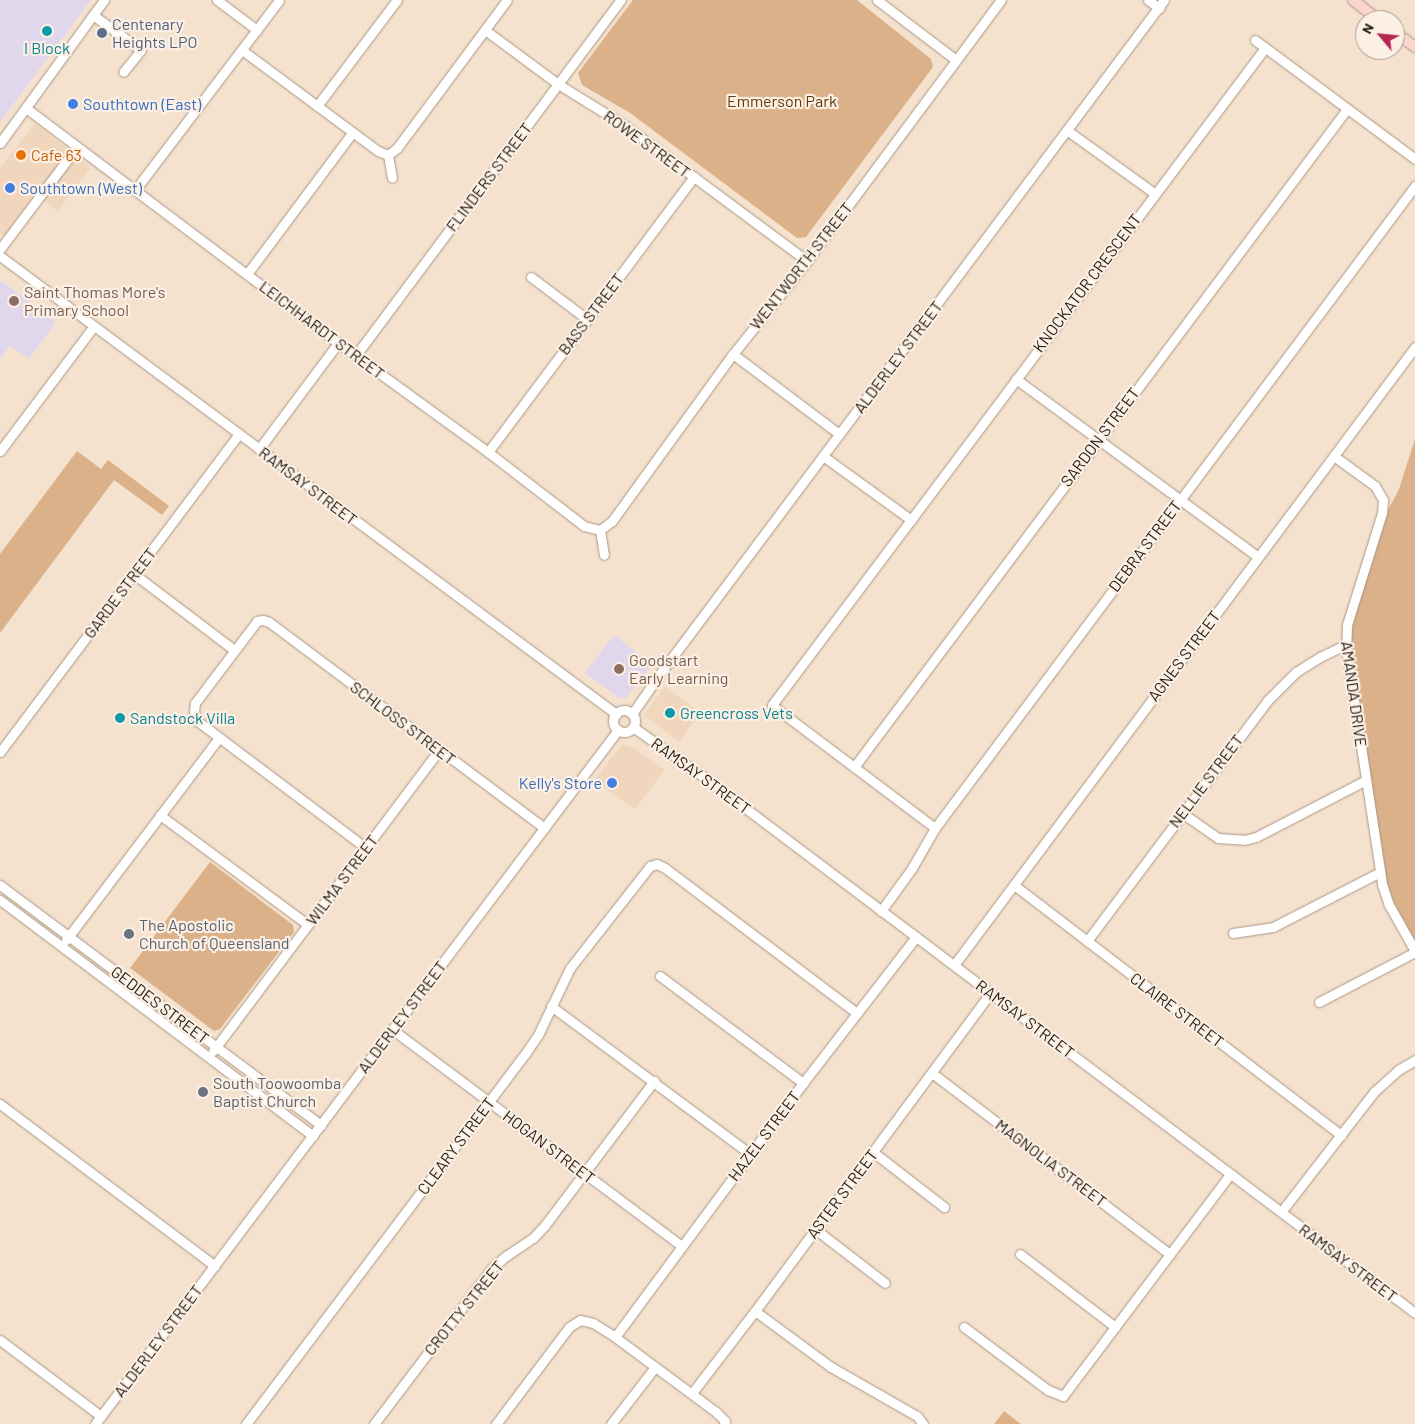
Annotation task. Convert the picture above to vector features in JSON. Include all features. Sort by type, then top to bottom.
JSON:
[{"type":"main road","points":[[1352,0],[1366,10]]},
{"type":"street","points":[[0,143],[104,0]]},
{"type":"street","points":[[217,0],[257,30]]},
{"type":"street","points":[[135,190],[279,0]]},
{"type":"street","points":[[317,106],[397,0]]},
{"type":"street","points":[[388,155],[397,148],[508,0]]},
{"type":"street","name":"FLINDERS STREET","points":[[356,355],[621,0]]},
{"type":"street","points":[[877,0],[956,60]]},
{"type":"street","name":"WENTWORTH STREET","points":[[600,530],[612,521],[733,354],[807,261],[1001,0]]},
{"type":"street","points":[[1148,0],[1161,4]]},
{"type":"street","name":"ALDERLEY STREET","points":[[632,714],[1161,4]]},
{"type":"street","points":[[93,15],[141,50],[122,72]]},
{"type":"street","name":"ROWE STREET","points":[[485,30],[558,84],[624,125],[807,261]]},
{"type":"street","points":[[1255,40],[1415,159]]},
{"type":"street","name":"KNOCKATOR CRESCENT","points":[[772,705],[1265,48]]},
{"type":"street","points":[[242,50],[378,152],[388,155]]},
{"type":"street","name":"LEICHHARDT STREET","points":[[26,108],[488,452],[584,526],[600,530]]},
{"type":"street","name":"SARDON STREET","points":[[854,768],[1098,439],[1347,109]]},
{"type":"street","points":[[1068,131],[1154,194]]},
{"type":"street","points":[[247,274],[352,133]]},
{"type":"street","points":[[0,249],[77,147]]},
{"type":"street","points":[[388,155],[392,178]]},
{"type":"street","name":"BASS STREET","points":[[488,452],[694,177]]},
{"type":"street","name":"DEBRA STREET","points":[[881,910],[912,868],[934,828],[1415,186]]},
{"type":"street","name":"RAMSAY STREET","points":[[0,256],[616,714]]},
{"type":"street","points":[[530,277],[587,319]]},
{"type":"street","points":[[0,451],[94,326]]},
{"type":"street","points":[[259,449],[338,342]]},
{"type":"street","name":"AGNES STREET","points":[[954,965],[1415,347]]},
{"type":"street","points":[[733,354],[839,434]]},
{"type":"street","points":[[1016,379],[1258,557]]},
{"type":"street","name":"GARDE STREET","points":[[0,752],[239,434]]},
{"type":"street","points":[[823,456],[911,520]]},
{"type":"street","name":"AMANDA DRIVE","points":[[1334,456],[1375,486],[1382,496],[1383,504],[1347,625],[1345,645],[1380,872],[1386,898],[1415,951]]},
{"type":"street","points":[[600,530],[604,555]]},
{"type":"street","points":[[134,574],[234,650],[195,703],[194,712],[199,722],[366,848]]},
{"type":"street","name":"SCHLOSS STREET","points":[[234,650],[257,621],[270,622],[544,828]]},
{"type":"street","name":"NELLIE STREET","points":[[1087,941],[1276,690],[1308,664],[1345,645]]},
{"type":"street","points":[[762,708],[772,705],[934,828]]},
{"type":"street","points":[[625,710],[632,714],[635,720],[633,727],[626,732],[618,730],[613,723],[616,714],[625,710]]},
{"type":"street","name":"RAMSAY STREET","points":[[633,727],[708,780],[1415,1313]]},
{"type":"street","name":"ALDERLEY STREET","points":[[95,1424],[618,730]]},
{"type":"street","points":[[62,946],[218,738]]},
{"type":"street","name":"WILMA STREET","points":[[209,1057],[439,750]]},
{"type":"street","points":[[1182,813],[1218,838],[1244,840],[1256,836],[1366,780]]},
{"type":"street","points":[[160,816],[308,925]]},
{"type":"street","name":"CLEARY STREET","points":[[246,1424],[530,1048],[570,968],[643,872],[650,866],[657,864],[856,1013]]},
{"type":"street","points":[[1233,933],[1273,927],[1380,872]]},
{"type":"street","name":"GEDDES STREET","points":[[0,885],[321,1125]]},
{"type":"street","name":"CLAIRE STREET","points":[[1014,885],[1341,1135]]},
{"type":"street","name":"GEDDES STREET","points":[[0,900],[313,1136]]},
{"type":"street","name":"HAZEL STREET","points":[[615,1337],[856,1013],[916,937]]},
{"type":"street","points":[[1320,1002],[1415,951]]},
{"type":"street","points":[[660,976],[804,1083]]},
{"type":"street","name":"ASTER STREET","points":[[692,1393],[756,1311],[990,992]]},
{"type":"street","points":[[552,1006],[750,1154]]},
{"type":"street","name":"HOGAN STREET","points":[[393,1030],[682,1246]]},
{"type":"street","points":[[1281,1212],[1382,1083],[1415,1060]]},
{"type":"street","name":"MAGNOLIA STREET","points":[[932,1073],[1170,1254]]},
{"type":"street","name":"CROTTY STREET","points":[[374,1424],[492,1268],[546,1225],[654,1081]]},
{"type":"street","points":[[0,1104],[215,1266]]},
{"type":"street","points":[[873,1152],[944,1207]]},
{"type":"street","points":[[964,1327],[1048,1390],[1063,1396],[1230,1174]]},
{"type":"street","points":[[815,1229],[885,1283]]},
{"type":"street","points":[[1020,1254],[1115,1327]]},
{"type":"street","points":[[756,1311],[831,1367],[917,1416],[922,1424]]},
{"type":"street","points":[[496,1424],[569,1327],[580,1320],[593,1323],[615,1337],[692,1393],[725,1422]]},
{"type":"street","points":[[0,1340],[101,1416]]},
{"type":"street","points":[[611,1424],[655,1367]]},
{"type":"shaded area","points":[[0,0],[91,0],[0,122]]},
{"type":"shaded area","points":[[35,123],[91,168],[57,211],[42,199],[9,240],[0,233],[0,168]]},
{"type":"shaded area","name":"Saint Thomas More's Primary School","points":[[0,280],[56,322],[29,359],[10,346],[0,359]]},
{"type":"shaded area","name":"Goodstart Early Learning","points":[[614,635],[652,664],[626,698],[619,698],[585,673]]},
{"type":"shaded area","points":[[665,686],[700,713],[679,742],[644,715]]},
{"type":"shaded area","points":[[622,744],[634,748],[665,770],[635,809],[594,780]]},
{"type":"green space","name":"Emmerson Park","points":[[633,0],[857,0],[931,59],[933,67],[806,237],[797,238],[630,113],[582,85],[578,73]]},
{"type":"green space","points":[[1415,439],[1415,941],[1394,903],[1387,883],[1350,648],[1354,617],[1386,514],[1399,489]]},
{"type":"green space","points":[[77,451],[101,469],[108,460],[169,506],[162,515],[114,480],[0,633],[0,554]]},
{"type":"green space","points":[[210,862],[293,925],[294,932],[220,1029],[214,1031],[130,968]]},
{"type":"green space","points":[[1004,1411],[1021,1424],[994,1424]]},
{"type":"place","name":"I Block","points":[[47,31]]},
{"type":"place","name":"Centenary Heights LPO","points":[[102,33]]},
{"type":"place","name":"Southtown (East)","points":[[73,104]]},
{"type":"place","name":"Cafe 63","points":[[21,155]]},
{"type":"place","name":"Southtown (West)","points":[[10,188]]},
{"type":"place","name":"Saint Thomas More's Primary School","points":[[14,301]]},
{"type":"place","name":"Goodstart Early Learning","points":[[619,669]]},
{"type":"place","name":"Greencross Vets","points":[[670,713]]},
{"type":"place","name":"Sandstock Villa","points":[[120,718]]},
{"type":"place","name":"Kelly's Store","points":[[612,783]]},
{"type":"place","name":"The Apostolic Church of Queensland","points":[[129,934]]},
{"type":"place","name":"South Toowoomba Baptist Church","points":[[203,1092]]}]
